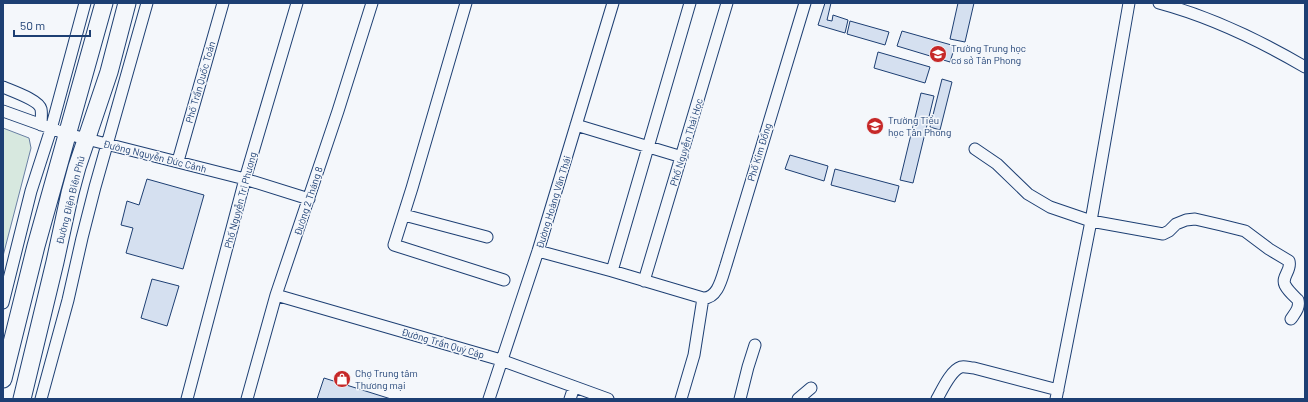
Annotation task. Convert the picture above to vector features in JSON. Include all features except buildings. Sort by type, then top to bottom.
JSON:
[{"type":"highway","name":"Đường Điện Biên Phủ","points":[[3,379],[36,246],[104,3]]},
{"type":"highway","name":"Đường Điện Biên Phủ","points":[[22,399],[70,193],[77,167],[109,72],[127,3]]},
{"type":"street","points":[[3,303],[46,127],[85,3]]},
{"type":"street","name":"Đường Điện Biên Phủ","points":[[41,399],[68,300],[82,238],[107,144],[147,3]]},
{"type":"street","name":"Phố Trần Quốc Toản","points":[[178,161],[222,3]]},
{"type":"street","name":"Phố Nguyễn Tri Phương","points":[[187,399],[245,179],[297,3]]},
{"type":"street","name":"Đường 2 Tháng 8","points":[[247,399],[276,295],[338,111],[372,3]]},
{"type":"street","points":[[466,3],[394,245],[504,280]]},
{"type":"street","name":"Đường Hoàng Văn Thái","points":[[489,399],[538,251],[613,3]]},
{"type":"street","points":[[612,271],[690,3]]},
{"type":"street","name":"Phố Nguyễn Thái Học","points":[[644,281],[727,3]]},
{"type":"street","name":"Phố Kim Đồng","points":[[706,298],[712,296],[719,286],[805,3]]},
{"type":"street","points":[[937,399],[956,370],[963,367],[974,368],[1057,394],[1091,221],[1128,3]]},
{"type":"street","points":[[1159,3],[1182,9],[1230,28],[1267,45],[1305,67]]},
{"type":"street","points":[[3,87],[35,102],[40,106],[46,127]]},
{"type":"street","name":"Đường Nguyễn Đức Cảnh","points":[[3,111],[67,134],[178,161],[245,179],[309,199]]},
{"type":"street","points":[[576,125],[682,157]]},
{"type":"street","points":[[975,149],[997,164],[1028,194],[1039,202],[1091,221],[1163,234],[1181,221],[1195,219],[1245,231],[1269,249],[1289,261],[1290,266],[1284,278],[1285,284],[1299,303],[1298,309],[1291,319]]},
{"type":"street","points":[[404,215],[487,237]]},
{"type":"street","points":[[538,251],[706,298],[694,355],[681,399]]},
{"type":"street","name":"Đường Trần Quý Cáp","points":[[276,295],[501,360],[608,399]]},
{"type":"street","points":[[740,399],[755,345]]},
{"type":"street","points":[[570,399],[574,387]]},
{"type":"street","points":[[798,399],[811,388]]},
{"type":"shaded area","points":[[3,128],[29,138],[31,148],[3,256]]},
{"type":"place","name":"Trường Trung học cơ sở Tân Phong","points":[[938,54]]},
{"type":"place","name":"Trường Tiểu học Tân Phong","points":[[875,126]]},
{"type":"place","name":"Chợ Trung tâm Thương mại","points":[[342,379]]}]
